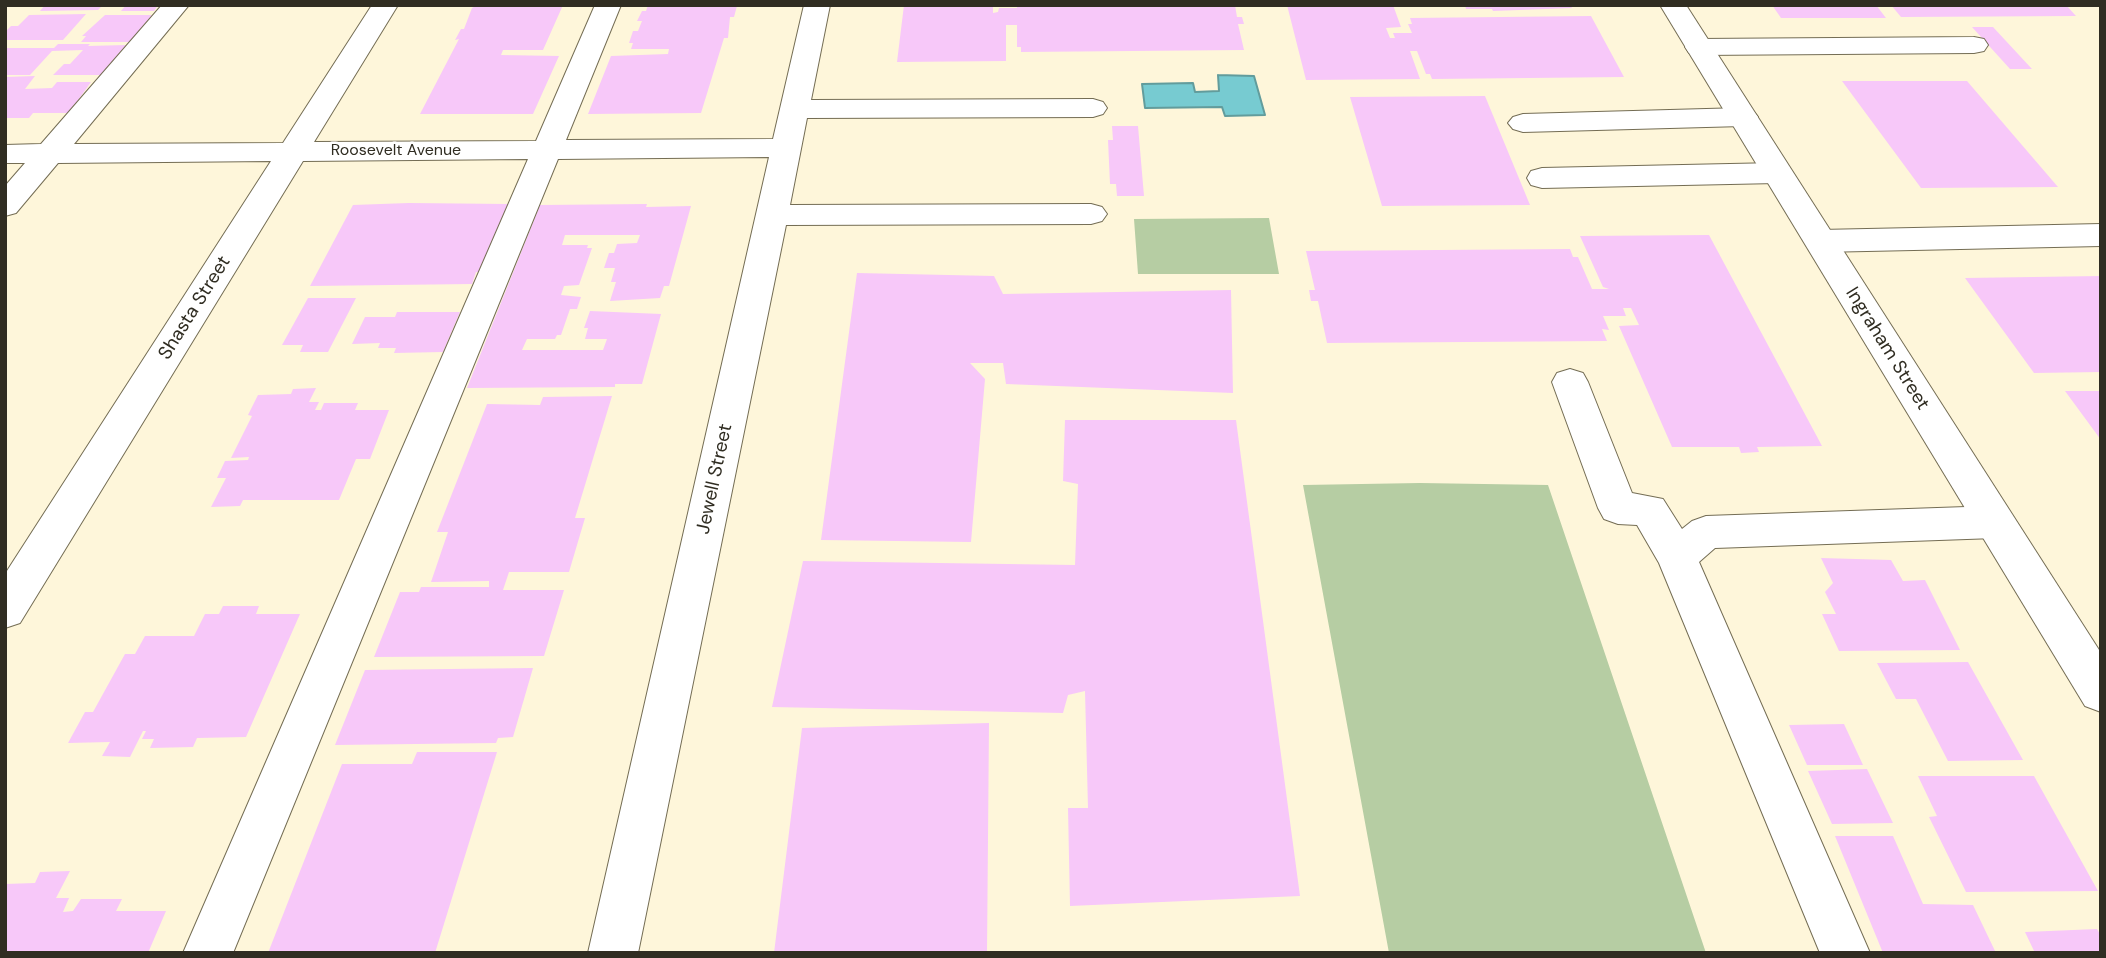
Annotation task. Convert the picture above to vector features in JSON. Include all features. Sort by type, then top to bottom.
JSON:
[{"type":"street","points":[[5,206],[176,5]]},
{"type":"street","name":"Shasta Street","points":[[5,610],[384,5]]},
{"type":"street","points":[[208,953],[608,5]]},
{"type":"street","name":"Jewell Street","points":[[613,953],[817,5]]},
{"type":"street","name":"Ingraham Street","points":[[1673,5],[2101,692]]},
{"type":"street","points":[[1699,47],[1974,45]]},
{"type":"street","points":[[795,109],[1093,108]]},
{"type":"street","points":[[1523,122],[1743,117]]},
{"type":"street","name":"Roosevelt Avenue","points":[[5,154],[786,148]]},
{"type":"street","points":[[1542,178],[1777,173]]},
{"type":"street","points":[[772,215],[1091,214]]},
{"type":"street","points":[[1820,241],[2101,235]]},
{"type":"street","points":[[1570,382],[1618,508],[1649,510],[1677,557],[1845,953]]},
{"type":"street","points":[[1677,557],[1706,532],[1994,522]]},
{"type":"green space","points":[[1269,218],[1279,274],[1138,274],[1134,219]]},
{"type":"green space","points":[[1303,485],[1548,485],[1706,953],[1389,953]]},
{"type":"water","points":[[1218,75],[1254,76],[1265,115],[1225,116],[1222,107],[1145,108],[1142,84],[1193,83],[1195,92],[1219,91]]},
{"type":"building","points":[[45,5],[103,5],[98,10],[40,11]]},
{"type":"building","points":[[126,5],[158,5],[154,11],[121,11]]},
{"type":"building","points":[[477,5],[563,5],[543,50],[503,50],[501,55],[559,56],[533,114],[420,114],[459,39],[455,40],[461,29],[464,29],[472,8]]},
{"type":"building","points":[[648,5],[737,6],[734,17],[730,17],[728,38],[724,38],[701,113],[588,114],[611,56],[668,54],[669,49],[631,49],[633,43],[629,43],[633,31],[638,31],[642,21],[637,21]]},
{"type":"building","points":[[904,5],[993,5],[993,13],[998,12],[999,8],[1017,8],[1017,5],[1235,5],[1237,17],[1242,17],[1244,24],[1238,24],[1244,50],[1021,52],[1021,47],[1017,47],[1017,25],[1006,25],[1006,61],[897,62]]},
{"type":"building","points":[[1287,5],[1393,5],[1401,27],[1386,28],[1390,38],[1395,38],[1393,33],[1412,33],[1408,24],[1412,24],[1410,18],[1591,16],[1624,77],[1432,79],[1430,74],[1426,74],[1417,51],[1410,51],[1420,79],[1306,80]]},
{"type":"building","points":[[1465,5],[1570,5],[1572,8],[1493,11],[1466,9]]},
{"type":"building","points":[[1772,5],[1876,5],[1886,18],[1781,18]]},
{"type":"building","points":[[1891,5],[2066,5],[2076,16],[1901,17]]},
{"type":"building","points":[[86,14],[63,40],[5,40],[5,32],[11,26],[18,26],[29,15]]},
{"type":"building","points":[[105,15],[152,15],[130,42],[81,42],[86,36],[82,36]]},
{"type":"building","points":[[1972,27],[1993,27],[2032,69],[2010,69]]},
{"type":"building","points":[[58,44],[126,45],[101,75],[53,75],[64,64],[70,64],[83,50],[52,51],[30,75],[5,75],[5,48],[54,48]]},
{"type":"building","points":[[35,76],[25,89],[52,88],[57,82],[91,82],[69,113],[33,113],[29,118],[5,118],[5,77]]},
{"type":"building","points":[[1842,81],[1967,81],[2058,187],[1921,188]]},
{"type":"building","points":[[1485,96],[1530,205],[1382,206],[1350,97]]},
{"type":"building","points":[[1112,126],[1138,126],[1144,196],[1117,196],[1116,184],[1110,184],[1108,140],[1113,140]]},
{"type":"building","points":[[508,204],[480,272],[476,272],[472,284],[310,286],[353,205]]},
{"type":"building","points":[[647,204],[646,207],[691,206],[669,286],[664,286],[660,298],[610,301],[616,282],[611,282],[615,268],[604,268],[609,253],[614,253],[617,244],[637,243],[640,235],[565,235],[562,245],[588,245],[587,248],[592,248],[579,285],[564,286],[561,295],[581,297],[577,309],[570,309],[561,335],[557,335],[555,339],[527,339],[522,350],[603,350],[607,339],[585,339],[588,328],[584,328],[590,311],[661,314],[642,384],[615,384],[615,387],[467,388],[540,205]]},
{"type":"building","points":[[1709,235],[1822,446],[1757,447],[1759,452],[1741,453],[1739,447],[1672,447],[1619,326],[1639,325],[1631,308],[1623,308],[1626,316],[1603,316],[1609,330],[1602,329],[1607,341],[1327,343],[1318,301],[1311,301],[1309,290],[1315,290],[1306,251],[1570,249],[1573,257],[1578,257],[1592,289],[1609,289],[1603,287],[1580,236]]},
{"type":"building","points":[[857,273],[994,276],[1003,294],[1231,290],[1233,393],[1006,384],[1003,363],[970,363],[985,379],[971,542],[821,540]]},
{"type":"building","points":[[2101,276],[2101,372],[2034,373],[1965,278]]},
{"type":"building","points":[[308,298],[356,298],[328,352],[300,352],[303,345],[282,345]]},
{"type":"building","points":[[397,312],[460,312],[443,352],[394,353],[396,348],[378,348],[380,343],[352,344],[365,317],[395,317]]},
{"type":"building","points":[[316,388],[309,402],[319,402],[315,410],[321,410],[324,403],[358,403],[355,410],[389,410],[370,459],[356,459],[339,500],[243,500],[240,506],[211,507],[226,478],[217,478],[225,461],[248,460],[249,457],[231,458],[252,416],[248,415],[258,395],[291,394],[293,389]]},
{"type":"building","points":[[2065,391],[2101,391],[2101,440]]},
{"type":"building","points":[[612,396],[575,518],[585,518],[569,572],[509,572],[503,590],[564,590],[544,656],[374,657],[400,592],[419,592],[421,587],[489,587],[489,581],[431,582],[448,532],[437,532],[487,404],[540,405],[543,397]]},
{"type":"building","points":[[1065,420],[1236,420],[1300,896],[1070,906],[1068,808],[1088,808],[1085,691],[1068,695],[1063,713],[772,707],[803,561],[1075,565],[1078,484],[1063,481]]},
{"type":"building","points":[[1821,558],[1891,560],[1903,581],[1925,580],[1960,650],[1839,651],[1822,614],[1836,614],[1825,592],[1833,583]]},
{"type":"building","points":[[223,606],[259,606],[256,614],[300,614],[246,737],[197,738],[193,747],[150,748],[154,739],[142,739],[146,731],[143,731],[130,757],[102,756],[110,742],[68,743],[85,712],[93,712],[125,654],[135,654],[145,636],[194,636],[205,614],[219,614]]},
{"type":"building","points":[[1968,662],[2023,760],[1948,761],[1916,699],[1896,699],[1877,663]]},
{"type":"building","points":[[533,668],[513,737],[498,738],[496,743],[335,745],[365,670]]},
{"type":"building","points":[[989,723],[987,953],[774,953],[802,728]]},
{"type":"building","points":[[1844,724],[1863,765],[1807,765],[1789,725]]},
{"type":"building","points":[[417,752],[497,752],[435,953],[268,953],[342,764],[412,764]]},
{"type":"building","points":[[1867,769],[1893,823],[1832,824],[1808,771]]},
{"type":"building","points":[[1918,776],[2034,776],[2098,891],[1966,892],[1929,817],[1937,816]]},
{"type":"building","points":[[1835,836],[1893,836],[1923,904],[1973,905],[1996,953],[1883,953]]},
{"type":"building","points":[[70,871],[56,898],[69,898],[63,912],[73,911],[81,899],[122,899],[116,911],[166,911],[148,953],[5,953],[5,884],[35,883],[40,872]]},
{"type":"building","points":[[2097,929],[2101,936],[2101,953],[2035,953],[2025,932]]}]
